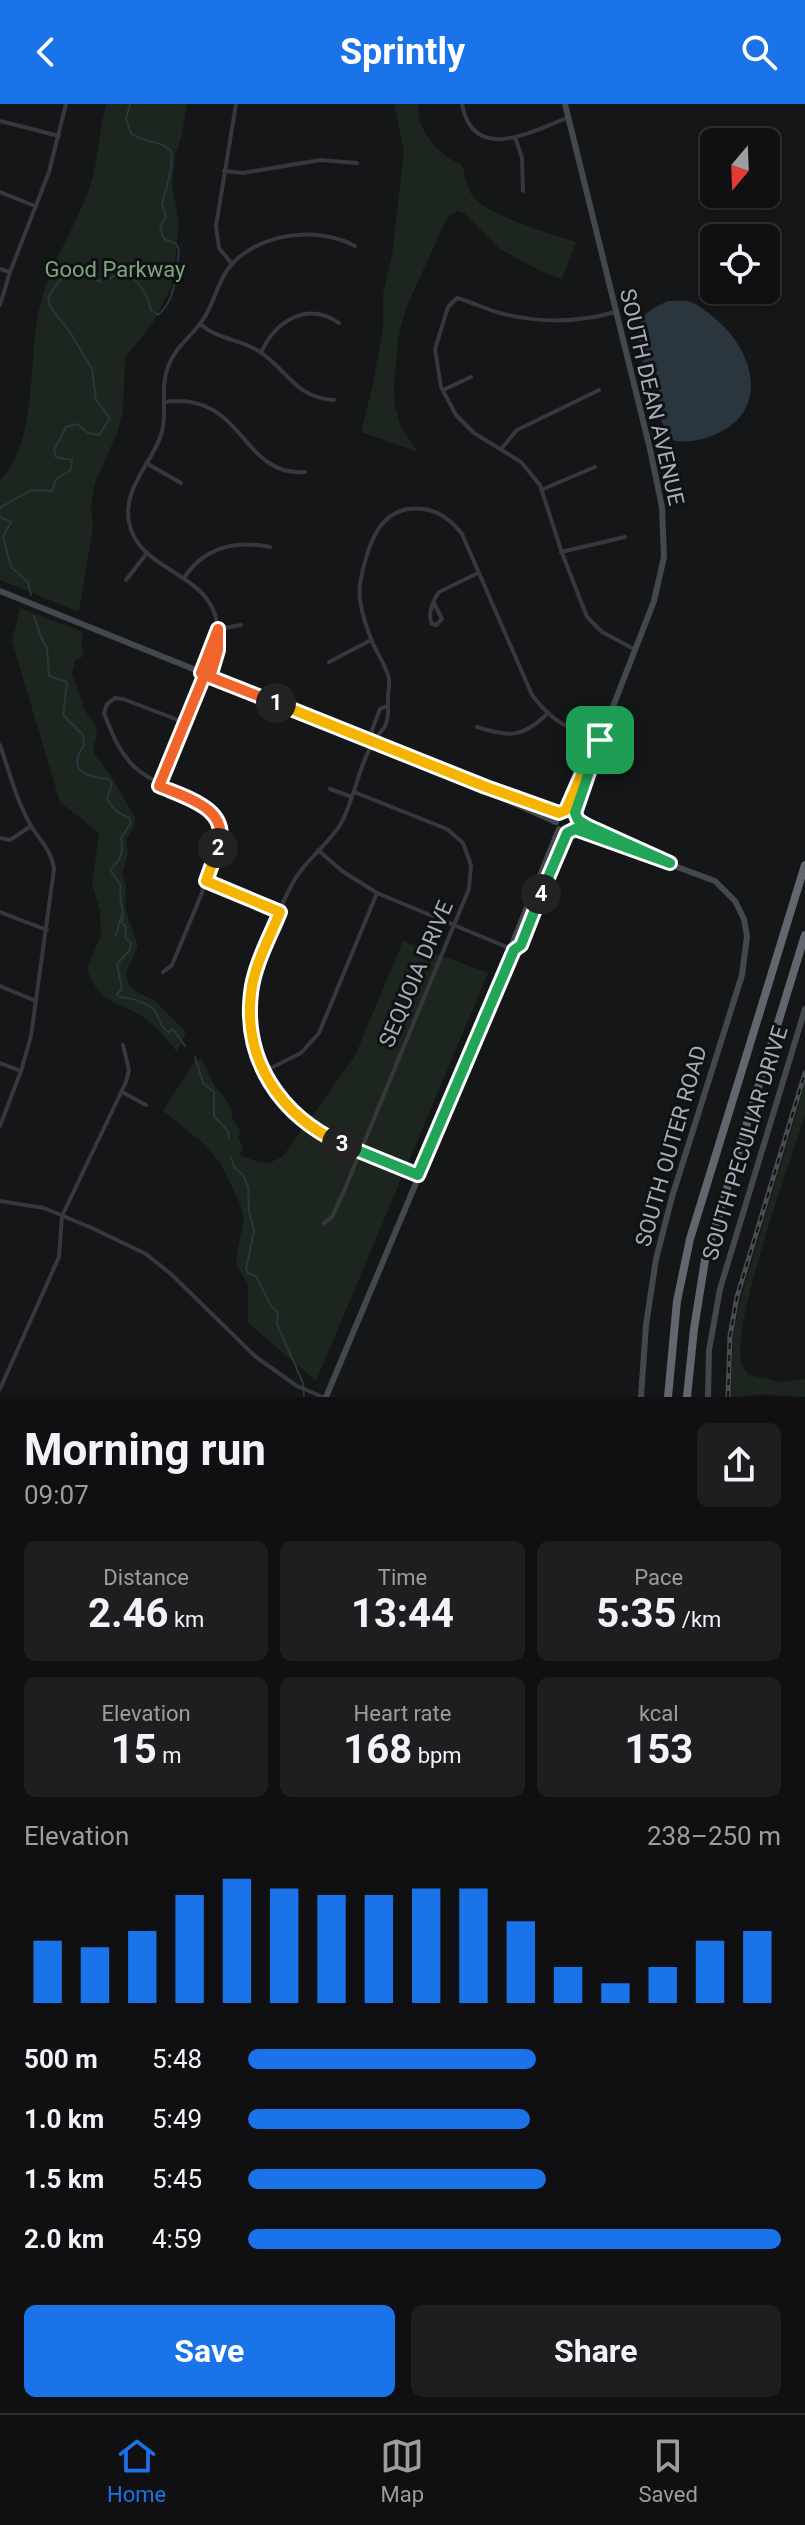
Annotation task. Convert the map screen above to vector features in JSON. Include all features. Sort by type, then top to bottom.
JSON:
[{"type":"highway","points":[[668,1397],[677,1301],[690,1239],[805,865]]},
{"type":"highway","points":[[687,1397],[705,1260],[805,935]]},
{"type":"street","points":[[0,305],[49,172],[66,104]]},
{"type":"street","points":[[232,264],[219,248],[216,233],[236,104]]},
{"type":"street","points":[[462,104],[464,118],[478,134],[493,140],[515,137],[568,118]]},
{"type":"street","name":"SOUTH DEAN AVENUE","points":[[565,104],[662,507],[664,557],[654,601],[600,740],[571,831]]},
{"type":"street","points":[[0,121],[59,136]]},
{"type":"street","points":[[515,137],[522,158],[523,191]]},
{"type":"street","points":[[224,171],[243,173],[320,160],[357,163]]},
{"type":"street","points":[[0,192],[35,206]]},
{"type":"street","points":[[205,675],[218,650],[216,617],[209,600],[198,587],[147,553],[134,537],[128,512],[131,493],[163,428],[165,377],[171,360],[209,311],[222,278],[232,264],[251,250],[291,235],[330,235],[355,246]]},
{"type":"street","points":[[0,269],[10,272]]},
{"type":"street","points":[[615,312],[594,318],[540,320],[497,312],[457,298],[448,307],[435,349],[436,367],[456,415],[474,433],[521,462],[540,485],[561,552],[587,617],[602,632],[636,649]]},
{"type":"street","points":[[261,353],[271,333],[291,318],[304,313],[318,314],[339,323]]},
{"type":"street","points":[[200,324],[216,336],[242,343],[261,353],[301,390],[318,398],[334,400]]},
{"type":"street","points":[[443,390],[471,377]]},
{"type":"street","points":[[501,449],[517,430],[599,390]]},
{"type":"street","points":[[164,402],[181,401],[217,411],[233,424],[267,463],[289,472],[305,472]]},
{"type":"street","points":[[146,463],[181,483]]},
{"type":"street","points":[[541,490],[595,467]]},
{"type":"street","points":[[418,1175],[321,1134],[302,1121],[278,1097],[263,1072],[252,1040],[251,992],[254,977],[280,912],[297,875],[341,822],[373,742],[385,726],[390,712],[388,676],[371,640],[360,599],[360,582],[374,534],[381,523],[396,511],[426,509],[446,518],[462,534],[532,695],[546,715],[600,740]]},
{"type":"street","points":[[561,552],[625,537]]},
{"type":"street","points":[[184,578],[201,558],[219,549],[248,544],[270,547]]},
{"type":"street","points":[[126,580],[147,553]]},
{"type":"street","points":[[434,603],[442,619],[436,625],[430,621],[434,603],[439,592],[479,573]]},
{"type":"street","points":[[0,591],[486,787],[563,811],[588,826],[670,863]]},
{"type":"street","points":[[218,629],[241,625]]},
{"type":"street","points":[[159,786],[205,675],[218,629]]},
{"type":"street","points":[[329,662],[371,640]]},
{"type":"street","points":[[163,972],[172,965],[206,881],[221,843],[221,828],[216,817],[204,805],[159,786],[135,768],[115,743],[104,713],[107,704],[115,698],[186,723]]},
{"type":"street","points":[[373,742],[372,730],[380,709],[388,706]]},
{"type":"street","points":[[477,727],[500,735],[515,734],[535,726],[546,715]]},
{"type":"street","name":"SOUTH DEAN AVENUE","points":[[557,825],[594,746],[600,740]]},
{"type":"street","points":[[0,745],[31,826],[51,854],[54,879],[36,1001],[21,1071],[0,1126]]},
{"type":"street","points":[[486,787],[493,794],[571,831],[670,863]]},
{"type":"street","name":"SEQUOIA DRIVE","points":[[324,1223],[332,1217],[469,889],[471,865],[463,843],[447,829],[330,789]]},
{"type":"street","points":[[0,1201],[44,1208],[146,1254],[171,1274],[256,1357],[288,1381],[325,1397],[514,950],[513,942],[557,825]]},
{"type":"street","points":[[0,838],[10,840],[31,826]]},
{"type":"street","points":[[514,950],[521,945],[571,831]]},
{"type":"street","points":[[318,850],[342,871],[377,893],[514,950]]},
{"type":"street","name":"SOUTH OUTER ROAD","points":[[641,1397],[646,1325],[659,1245],[745,963],[747,936],[740,909],[729,893],[715,881],[670,863]]},
{"type":"street","points":[[206,881],[280,912]]},
{"type":"street","points":[[263,1072],[301,1053],[319,1033],[377,893]]},
{"type":"street","points":[[0,912],[47,930]]},
{"type":"street","points":[[0,986],[36,1001]]},
{"type":"street","name":"SOUTH PECULIAR DRIVE","points":[[708,1397],[709,1350],[720,1289],[805,1009]]},
{"type":"street","points":[[0,1389],[59,1257],[62,1216],[122,1092],[129,1070],[123,1045]]},
{"type":"street","points":[[0,1063],[21,1071]]},
{"type":"street","points":[[122,1092],[146,1105]]},
{"type":"green space","name":"Good Parkway","points":[[106,104],[187,104],[172,185],[179,224],[172,285],[154,321],[125,358],[123,411],[95,483],[91,505],[93,527],[79,612],[0,580],[0,480],[12,465],[20,447],[29,405],[41,303],[52,270],[89,189]]},
{"type":"green space","points":[[394,104],[419,104],[425,132],[438,149],[462,165],[470,192],[479,202],[520,223],[576,242],[562,279],[500,249],[464,213],[457,211],[447,218],[406,308],[398,339],[395,407],[401,427],[418,452],[361,432],[383,329],[383,294],[392,255],[404,151]]},
{"type":"green space","points":[[20,608],[83,632],[81,644],[84,651],[81,658],[76,659],[72,673],[85,711],[96,726],[95,755],[135,817],[135,825],[126,840],[128,853],[122,874],[126,885],[125,907],[138,947],[126,973],[128,984],[155,1001],[186,1032],[177,1052],[151,1023],[105,997],[92,982],[87,969],[101,935],[100,910],[92,884],[99,833],[60,802],[12,641]]},
{"type":"green space","points":[[403,941],[488,973],[316,1381],[248,1323],[248,1284],[236,1258],[244,1219],[240,1204],[221,1164],[203,1143],[163,1111],[194,1062],[202,1060],[214,1084],[229,1103],[232,1118],[241,1132],[238,1138],[243,1146],[240,1155],[266,1163],[283,1156],[355,1056]]},
{"type":"green space","points":[[805,1084],[805,1115],[753,1281],[740,1345],[742,1365],[749,1375],[781,1382],[805,1379],[805,1397],[763,1394],[731,1397],[733,1336],[739,1304]]},
{"type":"shaded area","points":[[668,301],[694,303],[727,330],[739,345],[751,379],[750,396],[744,411],[732,425],[699,440],[672,440],[655,402],[640,349],[638,335],[641,320],[655,307]]},
{"type":"waterway","points":[[110,278],[123,271],[129,275],[142,288],[151,310],[158,315],[172,293],[179,249],[175,243],[164,239],[160,228],[166,217],[162,204],[171,170],[171,151],[131,133],[126,119],[130,104]]},
{"type":"waterway","points":[[0,508],[31,490],[52,491],[56,479],[71,470],[72,460],[56,457],[54,450],[66,427],[77,424],[88,433],[99,435],[110,418],[96,400],[92,369],[48,299],[62,278],[78,269],[84,268],[90,277],[101,282]]},
{"type":"waterway","points":[[0,517],[11,522],[3,537],[11,567],[28,582],[31,595]]},
{"type":"waterway","points":[[34,616],[47,648],[49,676],[67,682],[63,715],[83,735],[84,745],[77,761],[78,767],[86,774],[108,779],[112,784],[107,798],[109,802],[131,823],[121,838],[121,856],[110,870],[121,886],[122,923],[126,927],[125,937],[131,943],[130,950],[117,964],[122,989],[117,994],[155,1011],[163,1028],[169,1032],[173,1029],[185,1046]]},
{"type":"waterway","points":[[116,935],[122,914]]},
{"type":"waterway","points":[[195,1057],[203,1083],[214,1092],[214,1116],[228,1131],[229,1138]]},
{"type":"waterway","points":[[231,1157],[248,1187],[254,1231],[246,1269],[256,1276],[271,1306],[278,1312],[277,1324],[303,1383],[304,1397]]},
{"type":"railway","points":[[728,1397],[730,1336],[737,1297],[805,1073]]},
{"type":"route","points":[[218,629],[218,650],[210,677],[554,812],[566,810],[594,746],[600,740],[575,813],[578,820],[670,863],[663,863],[582,830],[567,833],[521,945],[514,950],[418,1175],[340,1143],[302,1121],[278,1097],[263,1072],[252,1040],[250,1023],[254,977],[280,912],[206,881],[221,843],[221,828],[216,817],[204,805],[159,786],[205,674],[201,673],[218,629]]}]
